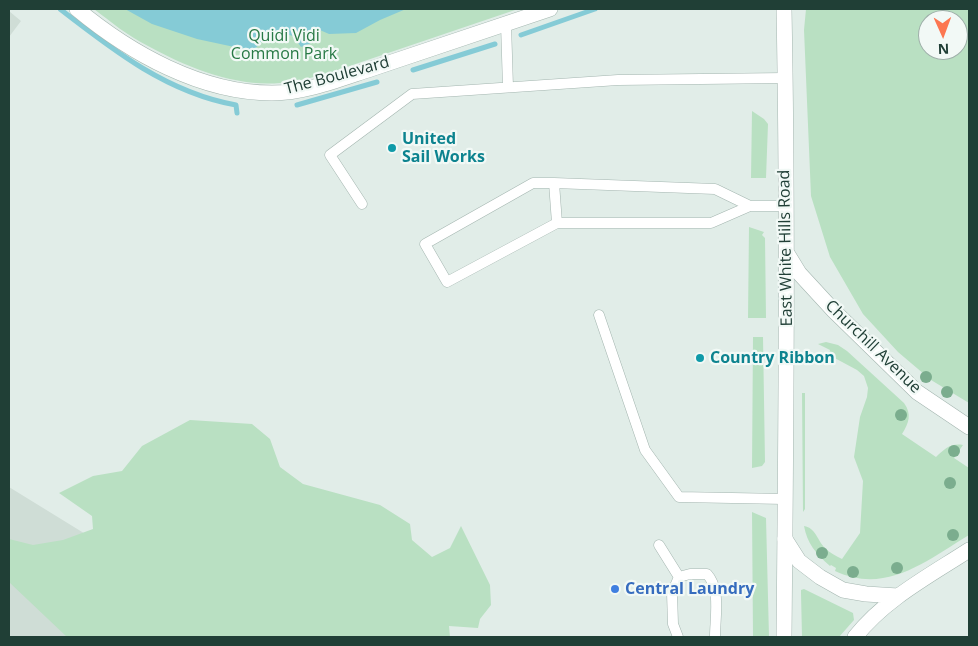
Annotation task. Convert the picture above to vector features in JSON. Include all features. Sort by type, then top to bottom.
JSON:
[{"type":"street","name":"The Boulevard","points":[[77,9],[142,54],[178,72],[197,80],[235,90],[272,93],[301,89],[342,78],[550,9]]},
{"type":"street","name":"East White Hills Road","points":[[784,9],[788,255],[784,637]]},
{"type":"street","name":"Churchill Avenue","points":[[788,255],[799,273],[834,311],[917,392],[969,427]]},
{"type":"street","points":[[785,539],[799,561],[820,577],[843,590],[898,596]]},
{"type":"street","points":[[855,637],[864,626],[898,596],[969,550]]},
{"type":"lane","points":[[506,24],[508,87]]},
{"type":"lane","points":[[362,204],[330,155],[412,94],[618,80],[785,78]]},
{"type":"lane","points":[[750,206],[715,189],[554,183],[533,184],[425,244],[447,282],[557,223],[711,223],[750,206],[786,206]]},
{"type":"lane","points":[[554,183],[557,223]]},
{"type":"lane","points":[[599,315],[645,450],[679,497],[785,499]]},
{"type":"lane","points":[[659,545],[679,578]]},
{"type":"lane","points":[[678,637],[673,624],[672,593],[679,578],[690,574],[706,574],[713,581],[716,595],[715,637]]},
{"type":"shaded area","points":[[9,11],[21,21],[9,37]]},
{"type":"shaded area","points":[[9,487],[139,567],[168,637],[9,637]]},
{"type":"green space","name":"Quidi Vidi Common Park","points":[[94,9],[518,9],[329,73],[292,82],[263,83],[228,79],[178,61],[134,38]]},
{"type":"green space","points":[[806,9],[969,9],[969,403],[931,380],[898,352],[863,314],[830,257],[811,196],[804,30]]},
{"type":"green space","points":[[752,111],[768,124],[766,178],[751,178]]},
{"type":"green space","points":[[749,227],[764,232],[762,235],[765,238],[766,318],[748,318]]},
{"type":"green space","points":[[753,337],[763,337],[765,462],[762,466],[752,468]]},
{"type":"green space","points":[[826,342],[838,345],[847,351],[904,403],[909,418],[902,434],[936,457],[951,446],[963,445],[954,458],[969,468],[969,535],[905,572],[871,579],[854,577],[835,571],[836,568],[830,566],[816,553],[805,532],[804,526],[814,532],[827,550],[842,559],[860,533],[863,481],[854,457],[860,417],[868,388],[864,376],[857,370],[829,355],[830,350],[818,344]]},
{"type":"green space","points":[[802,393],[805,393],[805,509],[803,512]]},
{"type":"green space","points":[[190,420],[252,424],[270,439],[280,467],[303,484],[380,505],[410,524],[412,540],[432,557],[450,548],[461,526],[490,585],[491,605],[480,619],[478,628],[449,626],[450,637],[67,637],[9,582],[9,539],[33,545],[63,540],[93,529],[92,516],[59,493],[93,476],[122,471],[142,446]]},
{"type":"green space","points":[[752,512],[766,518],[769,637],[753,637]]},
{"type":"green space","points":[[804,589],[853,613],[854,620],[839,637],[802,637],[801,590]]},
{"type":"water","points":[[125,9],[406,9],[356,33],[329,34],[313,27],[311,43],[301,47],[293,36],[278,32],[262,41],[253,51],[197,39],[152,24]]},
{"type":"waterway","points":[[60,9],[121,55],[143,68],[187,91],[236,105],[237,113]]},
{"type":"waterway","points":[[521,35],[595,9]]},
{"type":"waterway","points":[[413,70],[495,44]]},
{"type":"waterway","points":[[297,105],[377,82]]},
{"type":"place","name":"United Sail Works","points":[[392,148]]},
{"type":"place","name":"Country Ribbon","points":[[700,358]]},
{"type":"place","name":"Central Laundry","points":[[615,589]]}]
